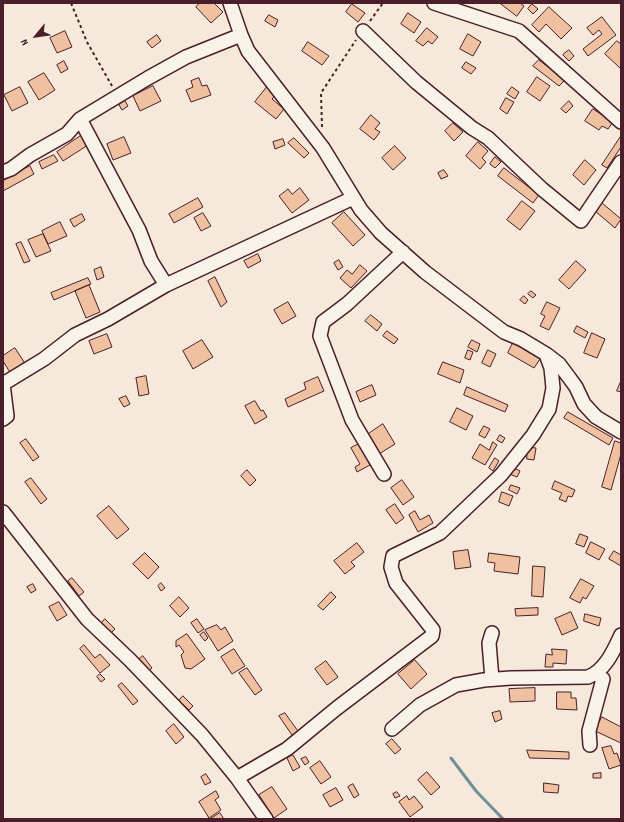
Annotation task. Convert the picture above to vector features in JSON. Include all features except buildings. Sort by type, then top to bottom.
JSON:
[{"type":"street","points":[[230,3],[248,51],[268,79],[323,148],[353,198],[381,233],[425,272],[504,332],[521,339],[546,354],[558,364],[568,376],[576,387],[584,404],[596,417],[621,432]]},
{"type":"street","points":[[434,3],[519,31],[621,122]]},
{"type":"street","points":[[363,31],[416,82],[488,138],[542,189],[581,221],[621,162]]},
{"type":"street","points":[[3,172],[11,169],[30,155],[67,134],[80,119],[118,96],[186,57],[241,35]]},
{"type":"street","points":[[80,119],[139,230],[151,261],[166,285]]},
{"type":"street","points":[[3,419],[7,416],[3,384],[44,359],[75,335],[108,319],[166,285],[353,198]]},
{"type":"street","points":[[384,474],[352,420],[320,336],[323,322],[347,304],[403,252]]},
{"type":"street","points":[[238,778],[287,749],[337,708],[432,636],[433,630],[396,583],[391,567],[393,556],[440,533],[500,475],[533,435],[549,409],[553,388],[551,368],[546,354]]},
{"type":"street","points":[[3,512],[87,619],[125,655],[197,730],[238,778],[266,819]]},
{"type":"street","points":[[492,633],[489,643],[492,679]]},
{"type":"street","points":[[392,729],[420,705],[456,686],[492,679],[545,676],[588,677],[597,674],[620,642]]},
{"type":"street","points":[[590,745],[589,731],[603,679],[597,674]]},
{"type":"path","points":[[71,3],[93,55],[118,96]]},
{"type":"path","points":[[322,128],[322,93],[339,63],[383,3]]},
{"type":"waterway","points":[[451,758],[476,791],[503,819]]}]
